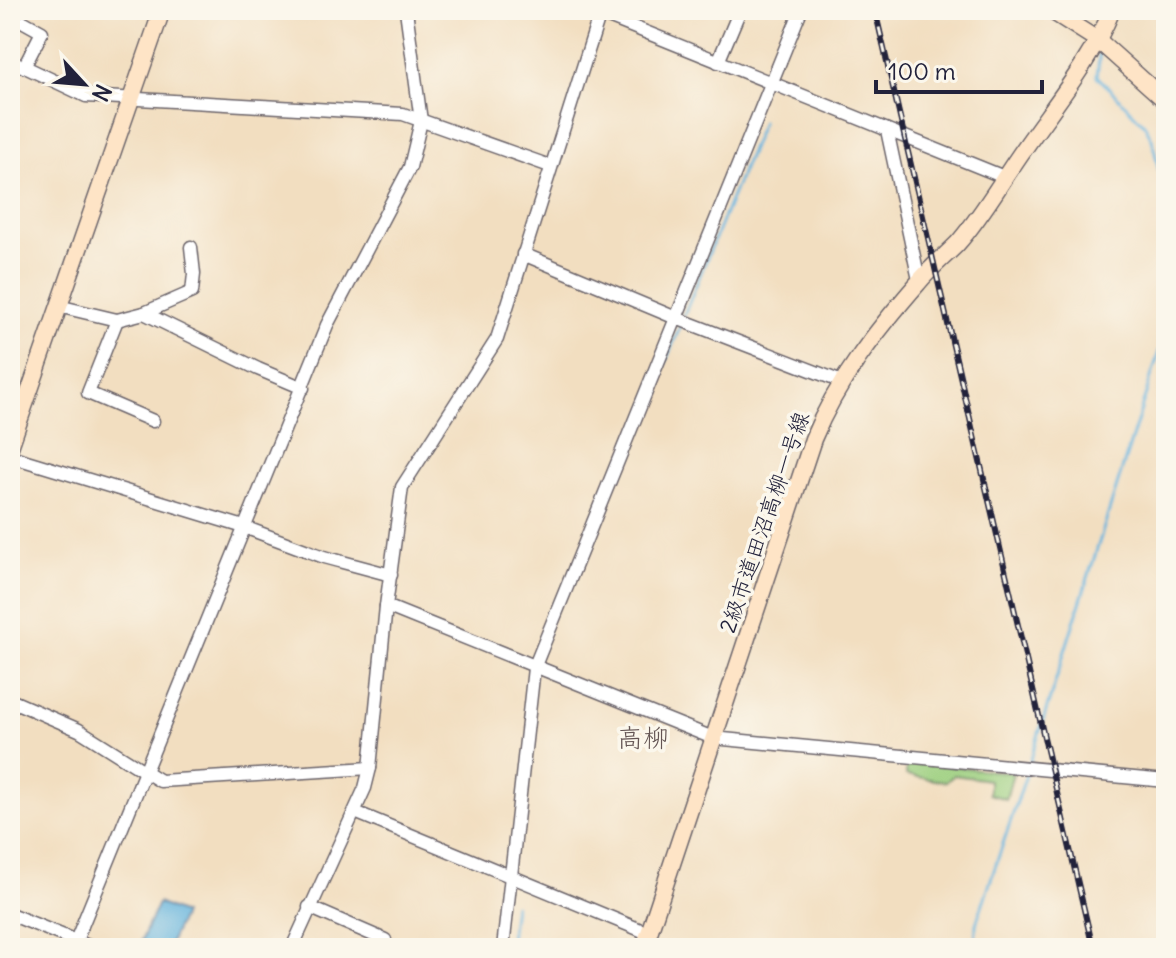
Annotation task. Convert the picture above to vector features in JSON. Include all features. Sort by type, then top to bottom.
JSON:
[{"type":"street","points":[[10,447],[162,10]]},
{"type":"street","points":[[75,944],[327,325],[410,167],[421,121],[406,10]]},
{"type":"street","points":[[718,62],[740,10]]},
{"type":"street","points":[[503,948],[534,668],[801,10]]},
{"type":"street","points":[[1050,10],[1099,41],[1166,101]]},
{"type":"street","name":"2級市道田沼高柳一号線","points":[[646,941],[813,439],[842,382],[919,280],[958,243],[1099,41],[1112,10]]},
{"type":"street","points":[[292,948],[355,812],[370,768],[386,606],[402,487],[497,339],[597,11],[1004,177]]},
{"type":"street","points":[[24,22],[42,32],[24,67]]},
{"type":"street","points":[[10,63],[86,96],[403,114],[550,166]]},
{"type":"street","points":[[887,130],[919,280]]},
{"type":"street","points":[[58,306],[117,320],[144,313],[192,292],[191,247]]},
{"type":"street","points":[[523,254],[676,318],[842,382]]},
{"type":"street","points":[[144,313],[303,388]]},
{"type":"street","points":[[117,320],[88,393],[153,421]]},
{"type":"street","points":[[10,456],[244,527],[324,557],[391,575]]},
{"type":"street","points":[[386,606],[713,738],[1166,781]]},
{"type":"street","points":[[10,700],[79,730],[160,781],[370,768]]},
{"type":"street","points":[[355,812],[511,876],[646,941]]},
{"type":"street","points":[[309,907],[385,940],[383,948]]},
{"type":"street","points":[[10,914],[75,944],[93,948]]},
{"type":"green space","points":[[907,761],[1013,773],[1006,799],[989,794],[989,780],[954,775],[946,782],[906,775]]},
{"type":"water","points":[[158,903],[183,914],[168,948],[138,948]]},
{"type":"waterway","points":[[1100,49],[1097,76],[1144,124],[1152,139],[1166,204]]},
{"type":"waterway","points":[[684,315],[762,122]]},
{"type":"waterway","points":[[648,404],[682,322]]},
{"type":"waterway","points":[[1029,765],[1166,330]]},
{"type":"waterway","points":[[975,948],[976,924],[1027,772]]},
{"type":"waterway","points":[[509,948],[514,905]]},
{"type":"railway","points":[[875,10],[1093,948]]},
{"type":"district","name":"高柳","points":[[643,738]]}]
